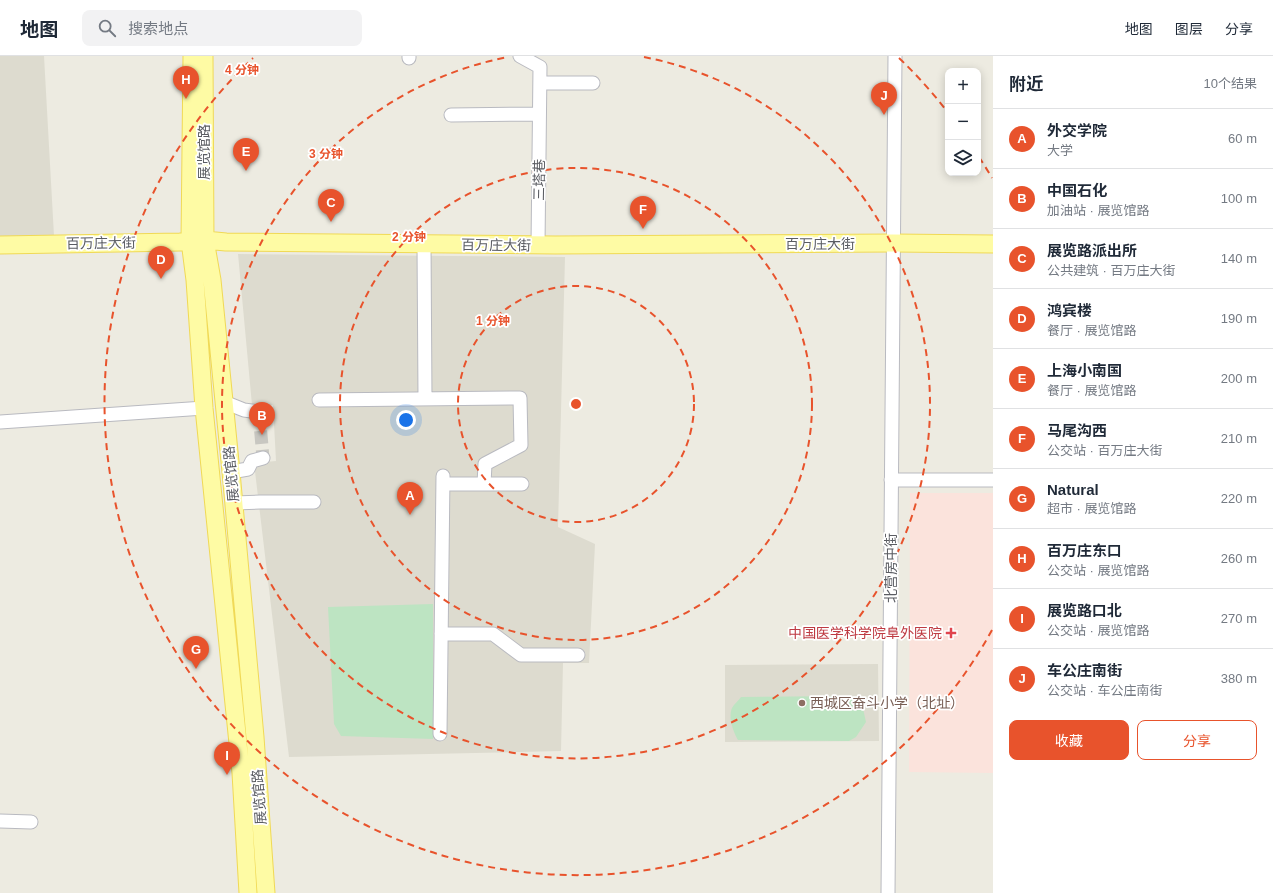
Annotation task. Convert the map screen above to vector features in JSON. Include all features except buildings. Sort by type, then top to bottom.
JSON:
[{"type":"main road","name":"展览馆路","points":[[192,56],[197,240],[212,280],[254,729],[266,893]]},
{"type":"main road","name":"展览馆路","points":[[204,56],[195,280],[204,408],[241,773],[248,893]]},
{"type":"main road","name":"百万庄大街","points":[[0,245],[197,240],[226,242],[538,245],[893,243],[993,244]]},
{"type":"street","name":"三塔巷","points":[[520,56],[540,67],[538,245]]},
{"type":"street","name":"北营房中街","points":[[888,893],[895,56]]},
{"type":"street","points":[[540,83],[593,83]]},
{"type":"street","points":[[451,114],[540,114]]},
{"type":"street","points":[[424,244],[425,398]]},
{"type":"street","points":[[319,400],[520,398],[521,445],[485,464],[484,484]]},
{"type":"street","points":[[224,402],[244,410],[259,412]]},
{"type":"street","points":[[0,422],[204,408]]},
{"type":"street","points":[[231,472],[248,469],[252,461],[263,458]]},
{"type":"street","points":[[440,734],[443,480],[484,484],[522,484]]},
{"type":"street","points":[[891,480],[993,480]]},
{"type":"street","points":[[234,503],[314,502]]},
{"type":"street","points":[[441,634],[493,634],[521,655],[578,655]]},
{"type":"street","points":[[0,821],[30,822]]},
{"type":"shaded area","points":[[0,56],[44,56],[54,236],[0,236]]},
{"type":"shaded area","points":[[238,254],[565,257],[558,527],[595,544],[589,663],[563,663],[561,751],[289,757],[254,463],[276,461],[273,405],[252,405]]},
{"type":"shaded area","name":"中国医学科学院阜外医院","points":[[910,493],[993,493],[993,773],[909,772]]},
{"type":"shaded area","name":"西城区奋斗小学（北址）","points":[[878,664],[879,741],[725,742],[725,665]]},
{"type":"green space","points":[[433,604],[433,739],[341,736],[334,724],[328,607]]},
{"type":"green space","points":[[851,696],[862,704],[866,722],[856,737],[849,741],[738,740],[734,733],[731,712],[734,705],[741,697]]},
{"type":"tunnel","points":[[259,412],[263,458]]},
{"type":"place","name":"百万庄东口","points":[[186,99]]},
{"type":"place","name":"车公庄南街","points":[[884,115]]},
{"type":"place","name":"上海小南国","points":[[246,171]]},
{"type":"place","name":"展览路派出所","points":[[331,222]]},
{"type":"place","name":"马尾沟西","points":[[643,229]]},
{"type":"place","name":"鸿宾楼","points":[[161,279]]},
{"type":"place","name":"中国石化","points":[[262,435]]},
{"type":"place","name":"外交学院","points":[[410,515]]},
{"type":"place","name":"中国医学科学院阜外医院","points":[[951,633]]},
{"type":"place","name":"Natural","points":[[196,669]]},
{"type":"place","name":"西城区奋斗小学（北址）","points":[[802,703]]},
{"type":"place","name":"展览路口北","points":[[227,775]]}]
